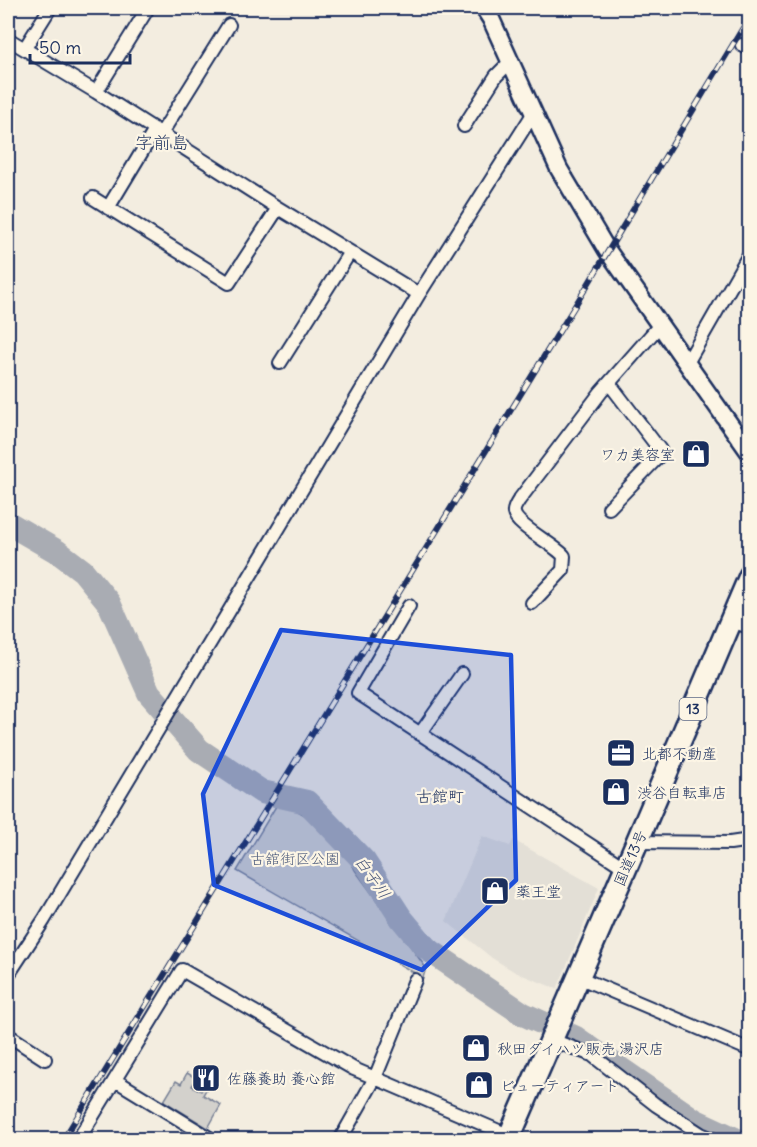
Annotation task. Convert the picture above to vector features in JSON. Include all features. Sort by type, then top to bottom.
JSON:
[{"type":"highway","name":"国道13号","points":[[512,1138],[625,868],[740,624],[750,576]]},
{"type":"street","points":[[25,48],[50,8]]},
{"type":"street","points":[[96,92],[148,8]]},
{"type":"street","points":[[483,8],[559,169],[607,250],[750,453]]},
{"type":"street","points":[[108,208],[229,25]]},
{"type":"street","points":[[8,39],[419,294]]},
{"type":"street","points":[[464,126],[496,76],[510,62]]},
{"type":"street","points":[[8,975],[44,920],[419,294],[533,114]]},
{"type":"street","points":[[93,198],[229,283],[278,208]]},
{"type":"street","points":[[280,363],[350,252]]},
{"type":"street","points":[[687,363],[750,253]]},
{"type":"street","points":[[532,603],[563,570],[564,556],[558,549],[518,521],[514,513],[515,508],[609,383],[660,325]]},
{"type":"street","points":[[609,383],[660,450],[659,456],[609,508]]},
{"type":"street","points":[[409,606],[358,693],[625,868]]},
{"type":"street","points":[[420,734],[462,674]]},
{"type":"street","points":[[637,842],[730,843],[750,840]]},
{"type":"street","points":[[78,1140],[182,970],[354,1069],[512,1138]]},
{"type":"street","points":[[578,977],[750,1050]]},
{"type":"street","points":[[340,1140],[375,1078],[415,980]]},
{"type":"street","points":[[8,1035],[45,1059]]},
{"type":"street","points":[[552,1040],[592,1055],[656,1105],[701,1134],[715,1140]]},
{"type":"street","points":[[115,1080],[213,1140]]},
{"type":"highlighted area","points":[[281,630],[511,655],[516,880],[422,970],[214,885],[203,794]]},
{"type":"shaded area","points":[[482,836],[510,846],[513,840],[599,888],[557,989],[515,972],[492,958],[446,921]]},
{"type":"green space","name":"古舘街区公園","points":[[279,801],[324,828],[341,846],[355,870],[426,968],[423,978],[237,871]]},
{"type":"green space","points":[[187,1073],[196,1078],[192,1086],[201,1091],[205,1084],[208,1086],[203,1095],[221,1105],[208,1128],[164,1101],[176,1081],[181,1084]]},
{"type":"waterway","name":"白子川","points":[[8,523],[58,552],[83,571],[109,603],[149,693],[199,750],[262,792],[307,802],[364,861],[401,918],[426,948],[523,1014],[576,1038],[696,1121],[737,1140]]},
{"type":"railway","points":[[63,1140],[750,16]]},
{"type":"place","name":"ワカ美容室","points":[[696,454]]},
{"type":"place","name":"北都不動産","points":[[621,753]]},
{"type":"place","name":"渋谷自転車店","points":[[616,792]]},
{"type":"place","name":"薬王堂","points":[[495,891]]},
{"type":"place","name":"秋田ダイハツ販売 湯沢店","points":[[476,1048]]},
{"type":"place","name":"佐藤養助 養心館","points":[[206,1078]]},
{"type":"place","name":"ビューティアート","points":[[479,1085]]},
{"type":"district","name":"字前島","points":[[162,142]]},
{"type":"district","name":"古館町","points":[[440,796]]}]
